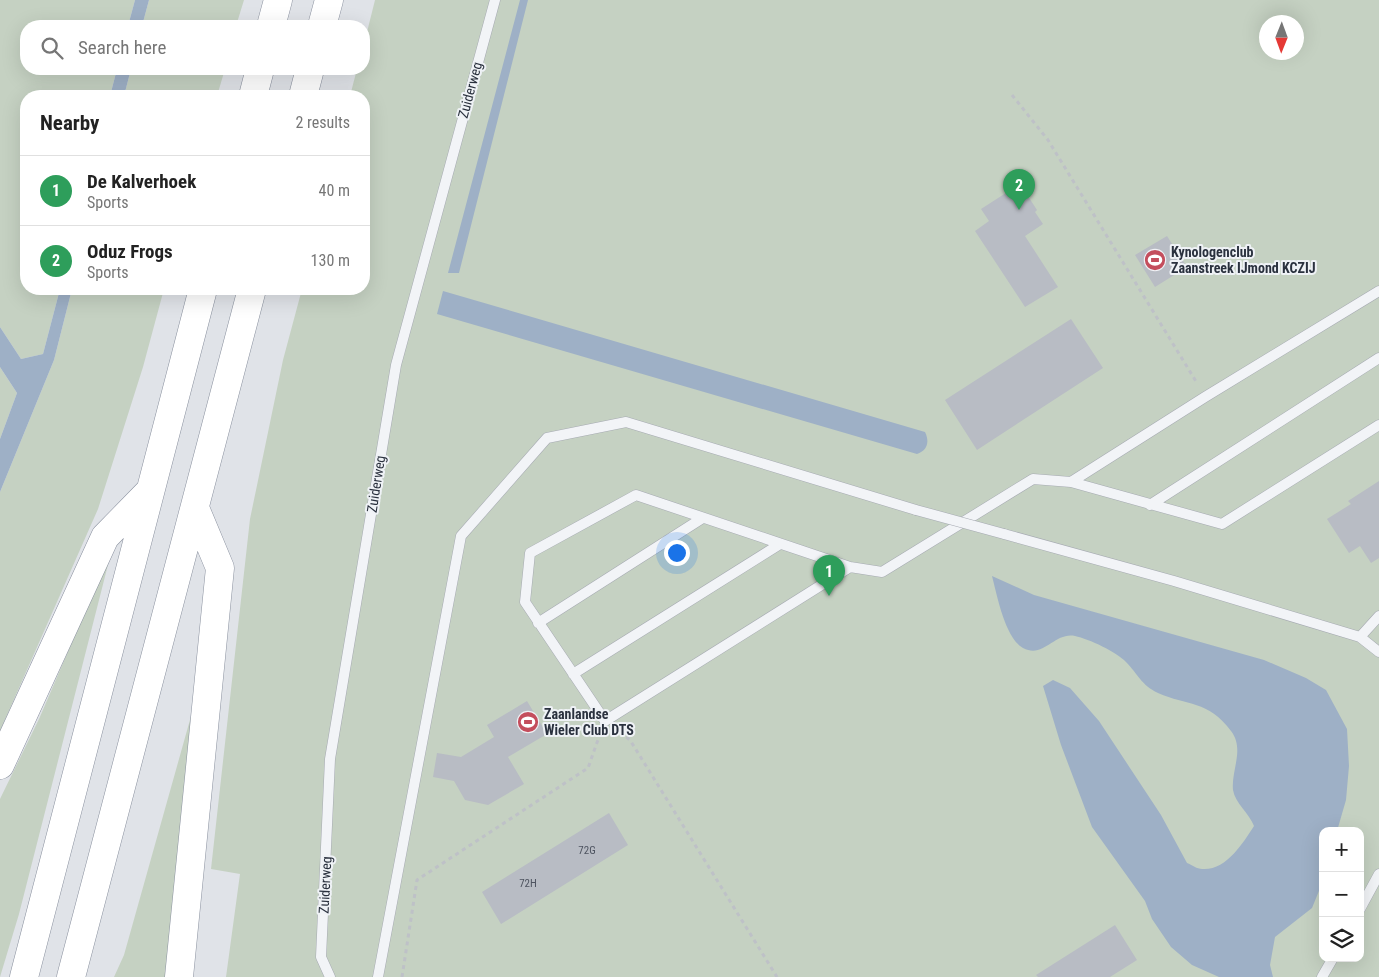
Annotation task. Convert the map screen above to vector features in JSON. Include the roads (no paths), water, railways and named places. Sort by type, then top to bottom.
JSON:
[{"type":"highway","points":[[273,20],[278,0]]},
{"type":"highway","points":[[323,20],[328,0]]},
{"type":"highway","points":[[255,90],[258,75]]},
{"type":"highway","points":[[305,90],[308,75]]},
{"type":"highway","points":[[24,977],[200,295]]},
{"type":"highway","points":[[71,977],[250,295]]},
{"type":"highway","points":[[0,765],[105,537],[149,492]]},
{"type":"highway","points":[[178,977],[220,568],[195,508]]},
{"type":"lane","name":"Zuiderweg","points":[[330,977],[321,957],[330,759],[396,365],[495,0]]},
{"type":"lane","points":[[1071,482],[1205,396],[1379,291]]},
{"type":"lane","points":[[1150,505],[1379,358]]},
{"type":"lane","points":[[378,977],[461,536],[547,438],[626,422],[916,510],[1174,581],[1360,637],[1379,652]]},
{"type":"lane","points":[[850,567],[605,721],[525,602],[530,553],[636,495],[850,567],[882,572],[1033,479],[1071,482],[1222,524],[1379,425]]},
{"type":"lane","points":[[538,623],[701,518]]},
{"type":"lane","points":[[573,674],[780,544]]},
{"type":"lane","points":[[1360,637],[1379,616]]},
{"type":"lane","points":[[1364,902],[1379,874]]},
{"type":"lane","points":[[1322,977],[1331,962]]},
{"type":"water","points":[[135,0],[149,0],[144,20],[130,20]]},
{"type":"water","points":[[520,0],[528,0],[459,273],[448,273]]},
{"type":"water","points":[[115,75],[129,75],[126,90],[112,90]]},
{"type":"water","points":[[443,291],[925,432],[927,446],[917,454],[437,314]]},
{"type":"water","points":[[58,295],[70,295],[54,360],[0,492],[0,439],[17,393],[0,367],[0,327],[21,359],[43,354]]},
{"type":"water","points":[[992,576],[1034,595],[1264,660],[1306,678],[1326,690],[1347,729],[1349,766],[1346,800],[1338,827],[1319,827],[1319,891],[1312,908],[1275,937],[1270,965],[1273,977],[1219,977],[1192,965],[1171,947],[1152,919],[1145,901],[1092,827],[1061,745],[1043,686],[1053,680],[1070,688],[1099,721],[1161,815],[1187,863],[1200,869],[1219,866],[1226,861],[1239,848],[1254,826],[1234,795],[1233,782],[1237,745],[1231,731],[1214,714],[1205,709],[1152,690],[1122,658],[1088,640],[1068,636],[1037,650],[1023,648],[1011,635],[999,604]]},
{"type":"place","name":"Oduz Frogs","points":[[1019,210]]},
{"type":"place","name":"Kynologenclub Zaanstreek IJmond KCZIJ","points":[[1155,260]]},
{"type":"place","name":"De Kalverhoek","points":[[829,596]]},
{"type":"place","name":"Zaanlandse Wieler Club DTS","points":[[528,722]]}]
